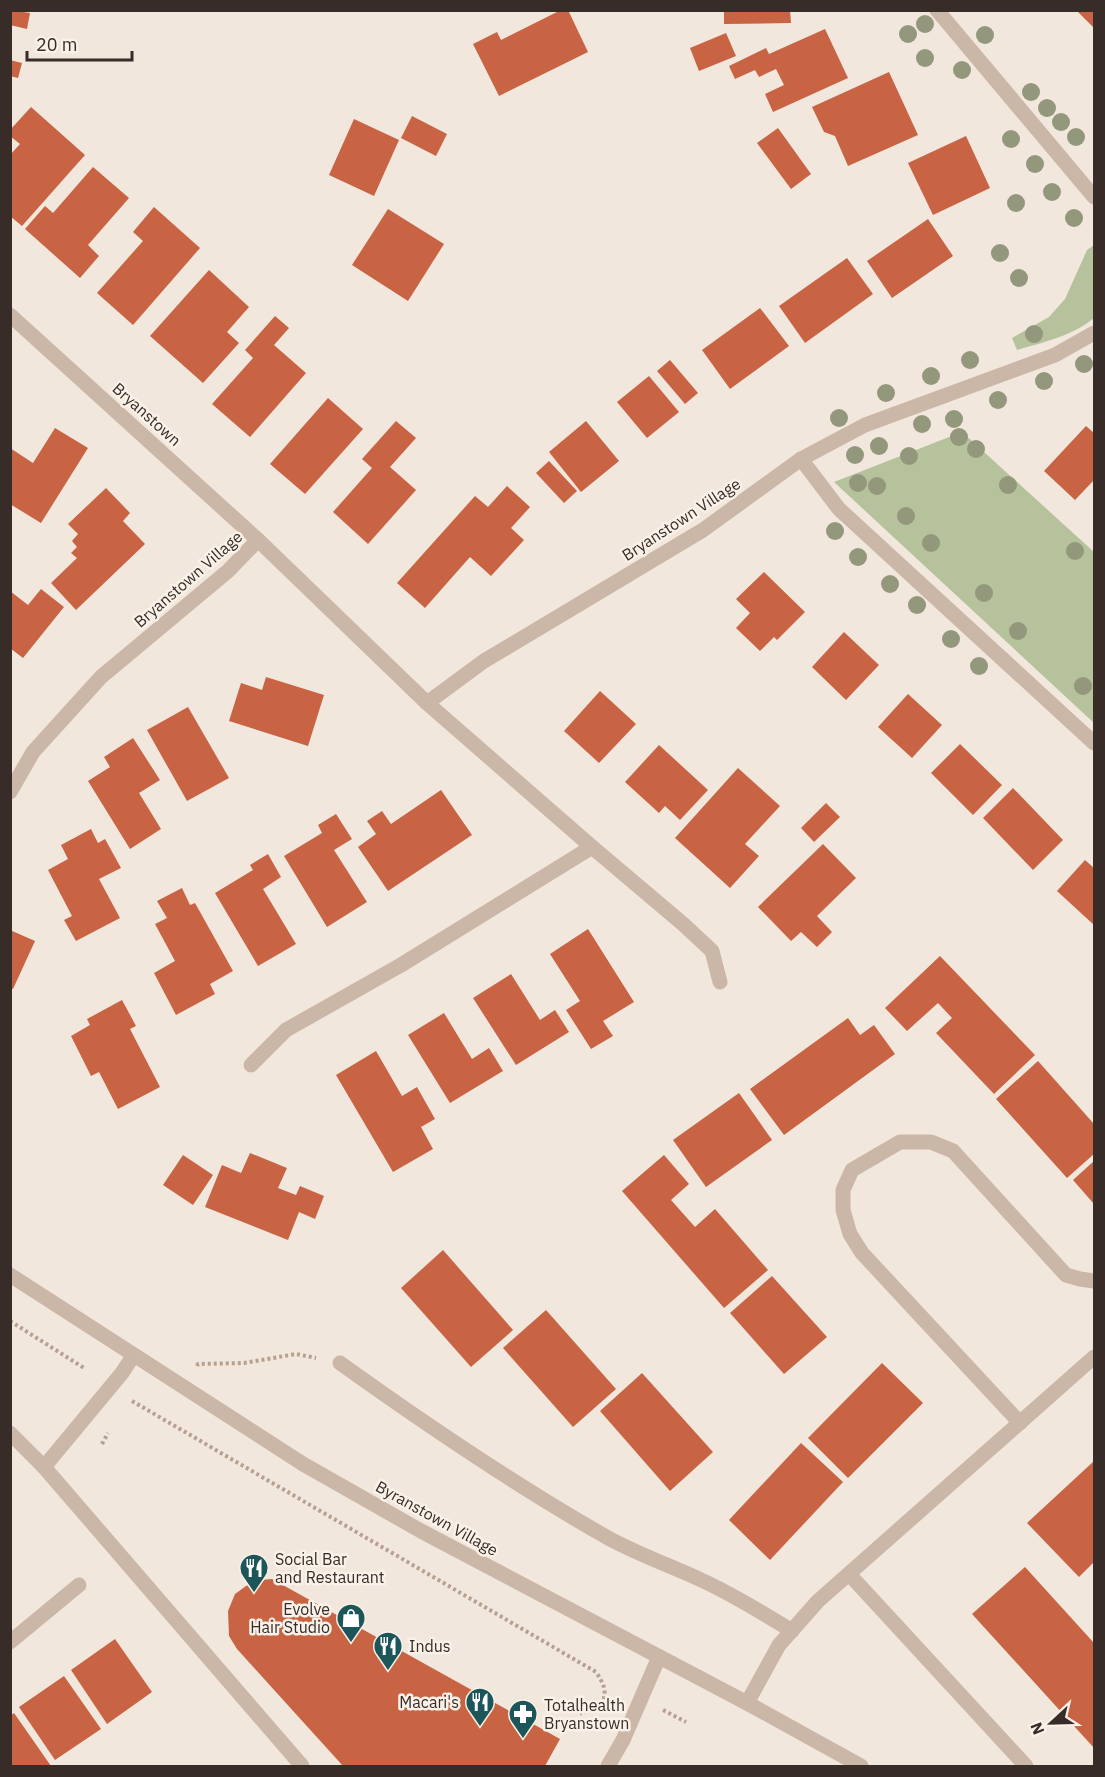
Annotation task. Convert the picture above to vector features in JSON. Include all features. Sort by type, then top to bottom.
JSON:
[{"type":"street","points":[[937,10],[1095,197]]},
{"type":"street","name":"Bryanstown","points":[[10,315],[258,540]]},
{"type":"street","name":"Bryanstown Village","points":[[427,704],[484,661],[703,530],[801,459],[865,425],[1055,355],[1095,333]]},
{"type":"street","points":[[801,459],[839,509],[1095,743]]},
{"type":"street","name":"Bryanstown Village","points":[[10,792],[33,752],[101,677],[228,571],[258,540],[427,704],[712,951],[720,982]]},
{"type":"street","points":[[251,1065],[286,1029],[401,965],[592,847]]},
{"type":"street","points":[[1020,1423],[862,1253],[850,1234],[843,1210],[843,1190],[852,1170],[900,1142],[931,1142],[953,1151],[1066,1275],[1080,1280],[1095,1281]]},
{"type":"street","name":"Byranstown Village","points":[[10,1275],[303,1464],[421,1531],[747,1703],[861,1767]]},
{"type":"street","points":[[44,1467],[122,1373],[133,1356]]},
{"type":"street","points":[[747,1703],[779,1645],[818,1601],[1095,1357]]},
{"type":"street","points":[[340,1363],[438,1433],[516,1484],[613,1540],[699,1579],[760,1611],[792,1631]]},
{"type":"street","points":[[10,1433],[44,1467],[302,1767]]},
{"type":"street","points":[[849,1574],[1026,1767]]},
{"type":"street","points":[[10,1642],[79,1585]]},
{"type":"street","points":[[608,1767],[623,1740],[659,1657]]},
{"type":"path","points":[[10,1321],[84,1368]]},
{"type":"path","points":[[183,1388],[198,1364],[244,1363],[296,1354],[340,1363]]},
{"type":"path","points":[[129,1400],[596,1672],[604,1684],[606,1694],[603,1702],[580,1714]]},
{"type":"path","points":[[102,1444],[113,1426]]},
{"type":"green space","points":[[1094,245],[1094,318],[1067,334],[1017,350],[1012,338],[1049,317],[1065,299],[1087,250]]},
{"type":"green space","points":[[962,432],[1094,552],[1094,723],[834,482]]},
{"type":"building","points":[[10,10],[30,13],[27,29],[10,25]]},
{"type":"building","points":[[561,10],[568,10],[588,52],[499,96],[473,44],[497,32],[501,40]]},
{"type":"building","points":[[724,10],[790,10],[791,23],[724,24]]},
{"type":"building","points":[[1076,10],[1094,10],[1094,28]]},
{"type":"building","points":[[825,29],[848,78],[773,112],[765,94],[784,85],[776,69],[759,77],[755,70],[735,79],[729,66],[766,48],[769,54]]},
{"type":"building","points":[[726,33],[736,56],[699,71],[690,48]]},
{"type":"building","points":[[10,60],[22,63],[18,78],[10,76]]},
{"type":"building","points":[[889,72],[918,135],[848,166],[835,136],[824,132],[812,107]]},
{"type":"building","points":[[31,107],[85,155],[22,226],[10,216],[10,155],[20,144],[10,136],[10,130]]},
{"type":"building","points":[[412,116],[447,134],[436,156],[401,138]]},
{"type":"building","points":[[354,119],[399,140],[374,196],[329,175]]},
{"type":"building","points":[[778,128],[811,174],[791,189],[757,143]]},
{"type":"building","points":[[966,136],[990,188],[933,215],[908,163]]},
{"type":"building","points":[[93,167],[129,198],[88,245],[99,256],[80,278],[25,229],[45,206],[53,213]]},
{"type":"building","points":[[154,207],[200,248],[133,325],[97,293],[143,241],[133,232]]},
{"type":"building","points":[[388,209],[444,244],[408,301],[352,265]]},
{"type":"building","points":[[928,219],[953,256],[892,298],[867,261]]},
{"type":"building","points":[[847,258],[873,294],[805,343],[779,306]]},
{"type":"building","points":[[209,270],[249,307],[227,332],[239,343],[203,383],[150,336]]},
{"type":"building","points":[[760,308],[789,346],[730,389],[702,350]]},
{"type":"building","points":[[275,316],[289,328],[274,345],[306,373],[250,437],[212,404],[253,358],[245,350]]},
{"type":"building","points":[[670,360],[698,393],[685,404],[657,371]]},
{"type":"building","points":[[649,376],[679,412],[647,438],[617,402]]},
{"type":"building","points":[[328,398],[363,429],[305,494],[270,464]]},
{"type":"building","points":[[396,421],[416,438],[390,467],[416,490],[368,544],[333,512],[372,468],[362,459]]},
{"type":"building","points":[[586,421],[619,461],[581,492],[549,452]]},
{"type":"building","points":[[1086,426],[1094,433],[1094,480],[1075,500],[1044,471]]},
{"type":"building","points":[[55,428],[88,448],[41,523],[10,504],[10,448],[33,463]]},
{"type":"building","points":[[549,461],[577,491],[564,503],[536,473]]},
{"type":"building","points":[[507,486],[530,507],[511,528],[524,540],[491,576],[470,557],[425,608],[397,583],[475,496],[488,507]]},
{"type":"building","points":[[106,488],[130,513],[123,521],[145,544],[76,610],[51,583],[77,558],[71,553],[77,547],[72,541],[78,534],[68,524]]},
{"type":"building","points":[[764,572],[805,612],[777,640],[774,637],[760,651],[736,628],[750,613],[736,599]]},
{"type":"building","points":[[41,589],[64,607],[23,658],[10,648],[10,591],[28,605]]},
{"type":"building","points":[[844,632],[879,665],[846,700],[812,667]]},
{"type":"building","points":[[266,677],[324,695],[308,746],[229,721],[241,683],[262,690]]},
{"type":"building","points":[[600,691],[636,724],[599,763],[564,731]]},
{"type":"building","points":[[908,694],[942,725],[912,758],[878,727]]},
{"type":"building","points":[[188,707],[229,778],[187,801],[147,730]]},
{"type":"building","points":[[133,738],[160,780],[139,793],[161,829],[130,849],[88,781],[110,767],[104,757]]},
{"type":"building","points":[[960,744],[1002,785],[973,815],[931,773]]},
{"type":"building","points":[[659,745],[708,790],[680,820],[665,806],[659,813],[625,782]]},
{"type":"building","points":[[738,768],[780,806],[745,844],[759,856],[730,888],[675,838]]},
{"type":"building","points":[[1013,788],[1063,840],[1033,870],[983,818]]},
{"type":"building","points":[[441,790],[472,835],[388,891],[358,847],[376,834],[367,821],[382,811],[391,824]]},
{"type":"building","points":[[826,803],[840,817],[814,842],[801,828]]},
{"type":"building","points":[[336,814],[352,839],[334,850],[367,902],[327,927],[284,856],[322,833],[318,825]]},
{"type":"building","points":[[91,829],[98,843],[105,839],[121,868],[99,879],[120,918],[76,941],[64,920],[72,916],[48,870],[68,859],[61,845]]},
{"type":"building","points":[[823,844],[856,878],[817,916],[832,932],[817,947],[801,932],[791,941],[758,907]]},
{"type":"building","points":[[268,854],[281,877],[263,889],[296,944],[258,966],[215,893],[253,870],[250,865]]},
{"type":"building","points":[[1085,860],[1094,868],[1094,925],[1057,891]]},
{"type":"building","points":[[182,888],[190,905],[195,903],[233,971],[210,984],[215,994],[176,1015],[154,973],[175,961],[155,924],[167,918],[157,901]]},
{"type":"building","points":[[588,929],[634,1002],[603,1021],[613,1036],[591,1049],[566,1010],[580,1001],[550,954]]},
{"type":"building","points":[[10,930],[35,941],[13,989],[10,988]]},
{"type":"building","points":[[940,956],[1035,1055],[994,1094],[936,1033],[952,1018],[938,1003],[907,1031],[885,1008]]},
{"type":"building","points":[[511,974],[540,1020],[555,1010],[569,1032],[516,1065],[473,998]]},
{"type":"building","points":[[122,1000],[136,1026],[130,1029],[160,1087],[118,1109],[99,1072],[91,1076],[71,1036],[90,1025],[87,1019]]},
{"type":"building","points":[[444,1013],[472,1059],[489,1048],[503,1071],[450,1103],[408,1035]]},
{"type":"building","points":[[848,1018],[860,1035],[874,1025],[895,1054],[784,1135],[750,1089]]},
{"type":"building","points":[[376,1051],[402,1096],[417,1087],[435,1119],[421,1127],[433,1149],[393,1172],[336,1075]]},
{"type":"building","points":[[1038,1061],[1094,1124],[1094,1154],[1067,1178],[996,1099]]},
{"type":"building","points":[[739,1093],[772,1140],[706,1187],[673,1140]]},
{"type":"building","points":[[250,1153],[287,1168],[278,1188],[296,1195],[300,1186],[324,1196],[315,1219],[299,1212],[288,1240],[205,1207],[222,1165],[241,1173]]},
{"type":"building","points":[[183,1155],[213,1175],[193,1205],[163,1185]]},
{"type":"building","points":[[664,1155],[689,1184],[671,1200],[695,1227],[715,1209],[768,1270],[724,1308],[622,1191]]},
{"type":"building","points":[[1094,1161],[1094,1204],[1073,1180]]},
{"type":"building","points":[[443,1250],[513,1330],[471,1367],[401,1288]]},
{"type":"building","points":[[772,1276],[827,1337],[784,1374],[730,1313]]},
{"type":"building","points":[[546,1310],[616,1389],[573,1427],[503,1348]]},
{"type":"building","points":[[882,1363],[923,1403],[848,1478],[808,1438]]},
{"type":"building","points":[[642,1373],[713,1452],[670,1491],[600,1411]]},
{"type":"building","points":[[801,1443],[843,1482],[770,1560],[729,1520]]},
{"type":"building","points":[[1094,1461],[1094,1562],[1079,1577],[1027,1523]]},
{"type":"building","points":[[1025,1567],[1094,1643],[1094,1748],[972,1614]]},
{"type":"building","points":[[272,1579],[560,1739],[545,1766],[343,1766],[237,1649],[229,1636],[228,1611],[235,1594],[260,1580]]},
{"type":"building","points":[[115,1639],[152,1692],[107,1724],[71,1670]]},
{"type":"building","points":[[64,1676],[101,1729],[55,1760],[19,1707]]},
{"type":"building","points":[[14,1713],[51,1766],[10,1766],[10,1716]]},
{"type":"place","name":"Social Bar and Restaurant","points":[[254,1594]]},
{"type":"place","name":"Evolve Hair Studio","points":[[351,1644]]},
{"type":"place","name":"Indus","points":[[388,1672]]},
{"type":"place","name":"Macari's","points":[[480,1728]]},
{"type":"place","name":"Totalhealth Bryanstown","points":[[523,1740]]}]
